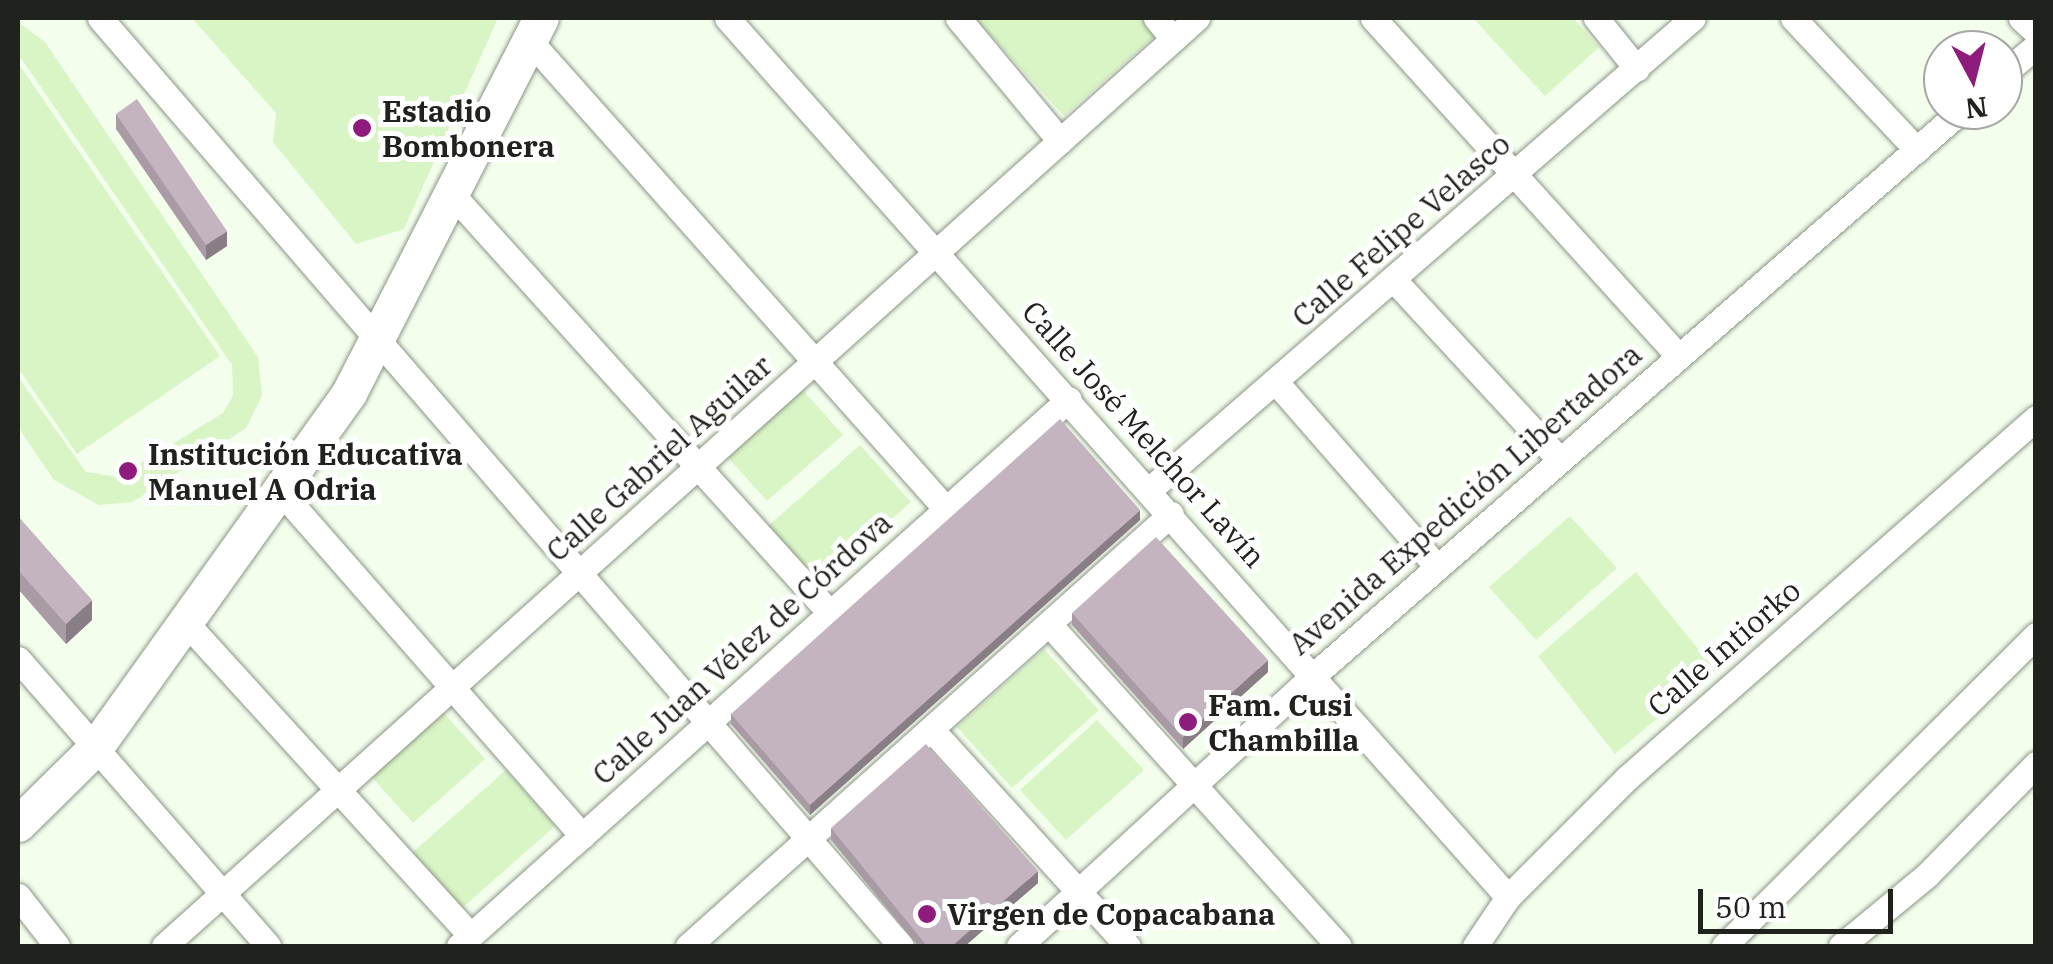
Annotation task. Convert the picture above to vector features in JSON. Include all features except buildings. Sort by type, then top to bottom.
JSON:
[{"type":"street","points":[[100,18],[900,946]]},
{"type":"street","name":"Calle José Melchor Lavín","points":[[727,18],[1172,514],[1508,897]]},
{"type":"street","points":[[958,18],[1060,141]]},
{"type":"street","points":[[1156,18],[1174,39]]},
{"type":"street","name":"Calle Gabriel Aguilar","points":[[164,946],[1197,18]]},
{"type":"street","points":[[1373,18],[1678,356]]},
{"type":"street","name":"Calle Felipe Velasco","points":[[1149,490],[1693,18]]},
{"type":"street","points":[[1793,18],[1917,150]]},
{"type":"street","points":[[2021,18],[2036,32]]},
{"type":"street","points":[[1608,22],[1637,69]]},
{"type":"street","points":[[18,824],[96,748],[282,492],[378,338],[535,29],[814,362],[946,509]]},
{"type":"street","name":"Avenida Expedición Libertadora","points":[[1018,946],[1314,675],[1940,130]]},
{"type":"street","points":[[451,194],[830,613]]},
{"type":"street","points":[[1393,279],[1560,460]]},
{"type":"street","points":[[1274,381],[1437,567]]},
{"type":"street","name":"Calle Juan Vélez de Córdova","points":[[465,941],[1069,399]]},
{"type":"street","name":"Calle Intiorko","points":[[1475,946],[1508,897],[1742,670],[2036,418]]},
{"type":"street","points":[[282,492],[582,836]]},
{"type":"street","points":[[688,946],[1172,514]]},
{"type":"street","points":[[1049,624],[1339,946]]},
{"type":"street","points":[[188,625],[338,791],[465,941]]},
{"type":"street","points":[[1724,946],[2036,635]]},
{"type":"street","points":[[18,659],[268,946]]},
{"type":"street","points":[[931,730],[1128,946]]},
{"type":"street","points":[[1841,946],[1927,875],[2036,764]]},
{"type":"street","points":[[18,896],[57,946]]},
{"type":"green space","name":"Estadio Bombonera","points":[[192,18],[498,18],[404,229],[356,244],[273,142],[276,113]]},
{"type":"green space","points":[[975,18],[1140,18],[1156,35],[1064,116]]},
{"type":"green space","points":[[1473,18],[1573,18],[1599,47],[1545,96]]},
{"type":"green space","points":[[18,22],[45,42],[258,357],[262,396],[246,428],[133,502],[99,505],[54,480],[18,427],[18,377],[86,472],[118,477],[223,413],[233,396],[232,365],[18,54]]},
{"type":"green space","points":[[18,63],[220,356],[77,454],[18,368]]},
{"type":"green space","points":[[801,388],[843,435],[767,501],[726,455]]},
{"type":"green space","points":[[860,445],[911,502],[820,584],[768,526]]},
{"type":"green space","points":[[1570,516],[1617,568],[1536,640],[1489,587]]},
{"type":"green space","points":[[1636,572],[1715,670],[1615,754],[1538,656]]},
{"type":"green space","points":[[1044,649],[1099,710],[1012,788],[957,727]]},
{"type":"green space","points":[[441,710],[485,759],[413,823],[369,774]]},
{"type":"green space","points":[[1097,720],[1144,770],[1066,840],[1020,790]]},
{"type":"green space","points":[[506,770],[555,826],[461,909],[412,853]]},
{"type":"place","name":"Estadio Bombonera","points":[[362,128]]},
{"type":"place","name":"Institución Educativa Manuel A Odria","points":[[128,471]]},
{"type":"place","name":"Fam. Cusi Chambilla","points":[[1188,722]]},
{"type":"place","name":"Virgen de Copacabana","points":[[927,914]]}]
